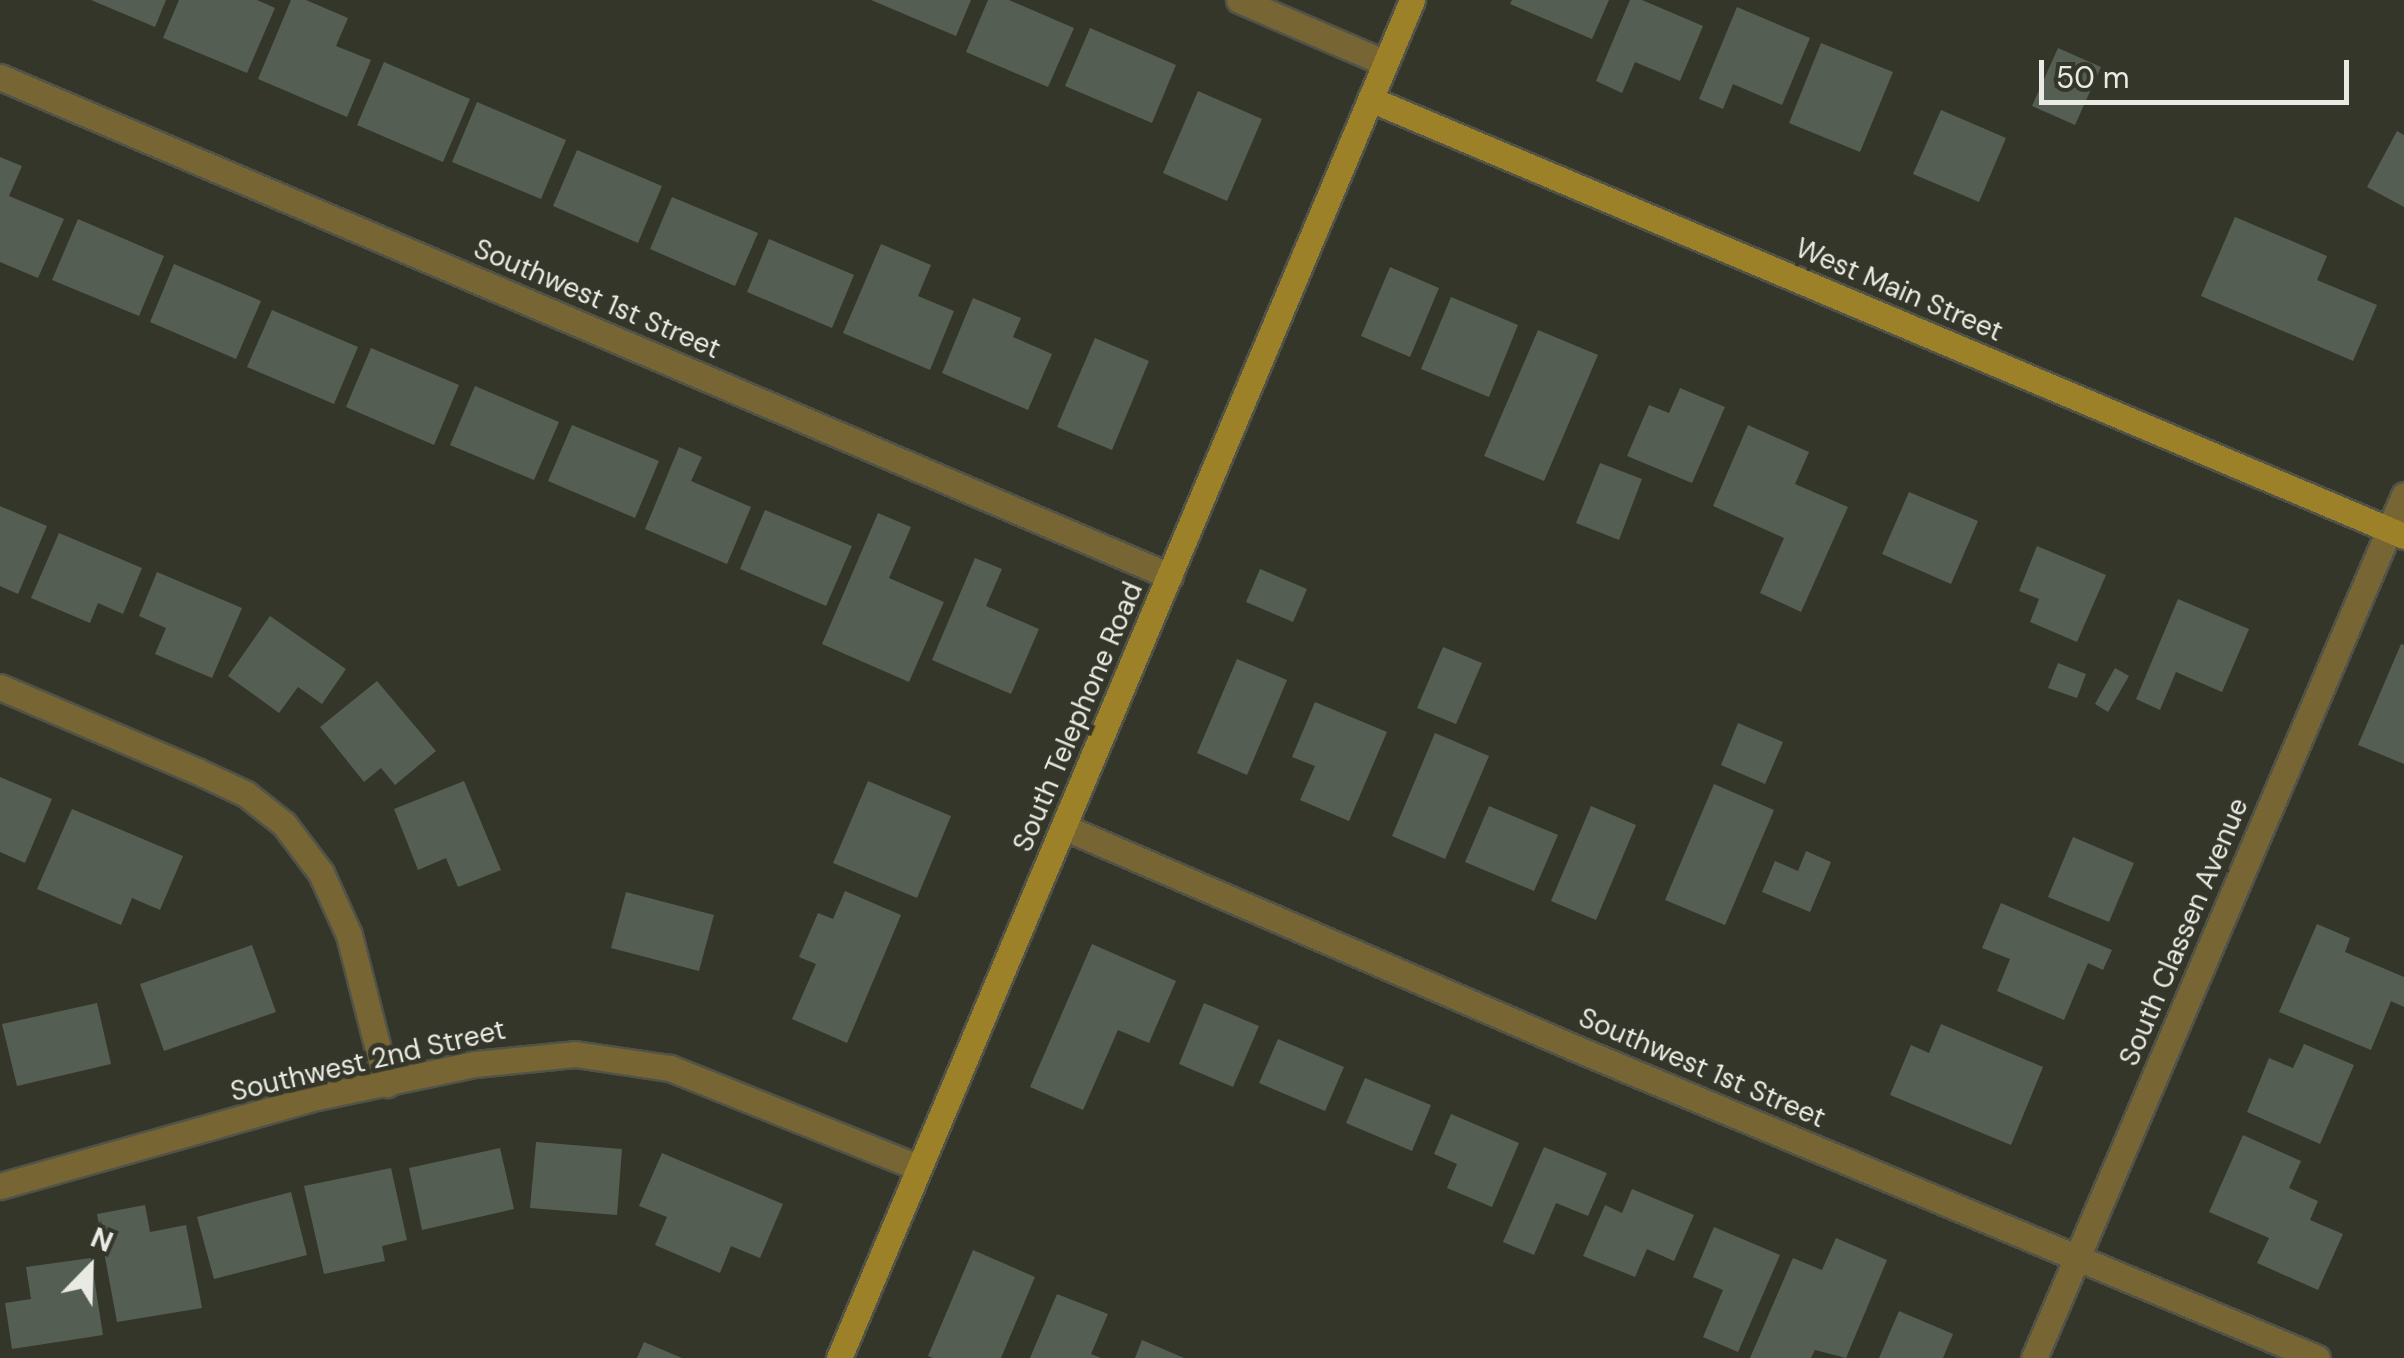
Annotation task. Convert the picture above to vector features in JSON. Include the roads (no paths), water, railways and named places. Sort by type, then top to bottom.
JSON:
[{"type":"street","points":[[1239,0],[1385,63]]},
{"type":"street","name":"South Telephone Road","points":[[839,1358],[1066,828],[1412,0]]},
{"type":"street","name":"Southwest 1st Street","points":[[0,76],[1170,576]]},
{"type":"street","name":"West Main Street","points":[[1370,99],[2397,533]]},
{"type":"street","name":"South Classen Avenue","points":[[2034,1358],[2397,533],[2404,496]]},
{"type":"street","points":[[0,687],[230,786],[284,824],[321,873],[349,935],[387,1084]]},
{"type":"street","name":"Southwest 1st Street","points":[[1066,828],[1575,1048],[2317,1358]]},
{"type":"street","name":"Southwest 2nd Street","points":[[0,1186],[318,1098],[524,1056],[621,1058],[670,1068],[918,1166]]}]
